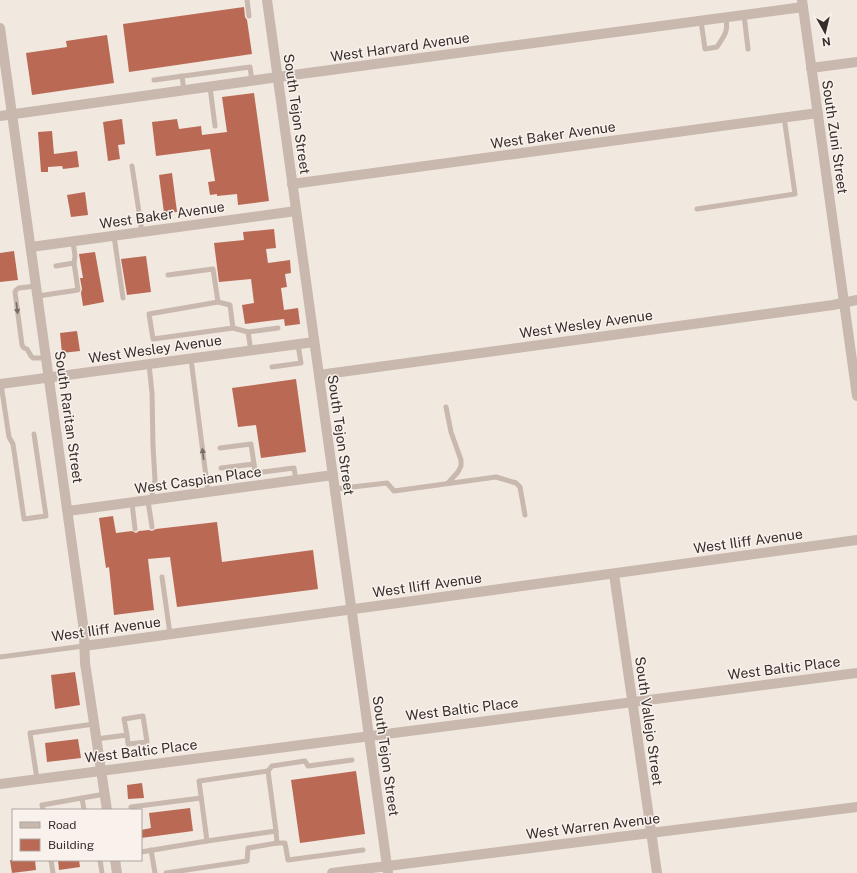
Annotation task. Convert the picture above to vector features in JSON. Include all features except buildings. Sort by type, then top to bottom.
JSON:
[{"type":"street","name":"South Tejon Street","points":[[267,0],[388,870]]},
{"type":"street","name":"West Harvard Avenue","points":[[0,116],[726,18],[803,4]]},
{"type":"street","name":"South Zuni Street","points":[[803,4],[857,396]]},
{"type":"street","name":"South Raritan Street","points":[[0,28],[2,58],[12,114],[31,247],[84,631],[85,663],[107,809]]},
{"type":"street","points":[[811,68],[857,62]]},
{"type":"street","name":"West Baker Avenue","points":[[292,184],[818,113]]},
{"type":"street","name":"West Baker Avenue","points":[[31,247],[296,211]]},
{"type":"street","name":"West Wesley Avenue","points":[[319,375],[809,308],[857,300]]},
{"type":"street","name":"West Wesley Avenue","points":[[0,384],[314,342]]},
{"type":"street","name":"West Caspian Place","points":[[68,512],[333,475]]},
{"type":"street","name":"West Iliff Avenue","points":[[84,646],[857,540]]},
{"type":"street","name":"South Vallejo Street","points":[[614,574],[657,873]]},
{"type":"street","name":"West Baltic Place","points":[[0,784],[857,673]]},
{"type":"street","name":"West Warren Avenue","points":[[332,873],[388,870],[651,833],[857,807]]},
{"type":"street","points":[[115,861],[117,873]]},
{"type":"lane","points":[[247,0],[249,16]]},
{"type":"lane","points":[[744,15],[748,50]]},
{"type":"lane","points":[[701,21],[705,49],[717,47],[725,35],[727,28],[726,18]]},
{"type":"lane","points":[[154,80],[250,68],[252,81]]},
{"type":"lane","points":[[182,76],[184,90]]},
{"type":"lane","points":[[210,87],[215,126]]},
{"type":"lane","points":[[697,209],[795,194],[784,117]]},
{"type":"lane","points":[[132,166],[142,232]]},
{"type":"lane","points":[[114,236],[123,298]]},
{"type":"lane","points":[[46,358],[33,358],[27,349],[22,345],[16,290],[19,288],[37,291],[78,290],[73,242]]},
{"type":"lane","points":[[56,266],[74,263]]},
{"type":"lane","points":[[168,275],[213,269],[218,302]]},
{"type":"lane","points":[[233,328],[230,306],[218,302],[149,314],[153,339],[233,328],[248,332],[278,328]]},
{"type":"lane","points":[[248,332],[251,351]]},
{"type":"lane","points":[[272,367],[301,363],[298,345]]},
{"type":"lane","points":[[191,359],[208,492]]},
{"type":"lane","points":[[149,364],[152,393],[153,446],[156,480],[150,500],[152,527]]},
{"type":"lane","points":[[0,384],[9,437],[13,444],[24,519],[46,516],[34,434]]},
{"type":"lane","points":[[446,407],[451,432],[461,460],[461,466],[458,472],[448,483]]},
{"type":"lane","points":[[220,448],[251,444],[257,486]]},
{"type":"lane","points":[[221,468],[254,464]]},
{"type":"lane","points":[[255,473],[294,468],[296,480]]},
{"type":"lane","points":[[335,489],[388,483],[394,491],[496,477],[516,483],[520,487],[525,515]]},
{"type":"lane","points":[[132,503],[136,529]]},
{"type":"lane","points":[[162,577],[170,634]]},
{"type":"lane","name":"West Iliff Avenue","points":[[0,657],[84,646]]},
{"type":"lane","points":[[143,716],[147,742],[128,744],[126,735],[124,719],[143,716]]},
{"type":"lane","points":[[38,779],[30,732],[94,724]]},
{"type":"lane","points":[[96,739],[126,735]]},
{"type":"lane","points":[[206,841],[199,781],[268,771],[272,766],[305,761],[308,766],[352,760]]},
{"type":"lane","points":[[268,771],[277,843]]},
{"type":"lane","points":[[43,809],[42,804],[105,794]]},
{"type":"lane","points":[[82,798],[84,809]]},
{"type":"lane","points":[[132,809],[131,807],[201,798]]},
{"type":"lane","points":[[142,852],[276,831]]},
{"type":"lane","points":[[166,873],[247,861],[248,848],[277,843],[285,843],[288,860],[363,850]]},
{"type":"lane","points":[[151,850],[155,873]]},
{"type":"lane","points":[[51,861],[53,873]]},
{"type":"lane","points":[[100,861],[102,873]]}]
